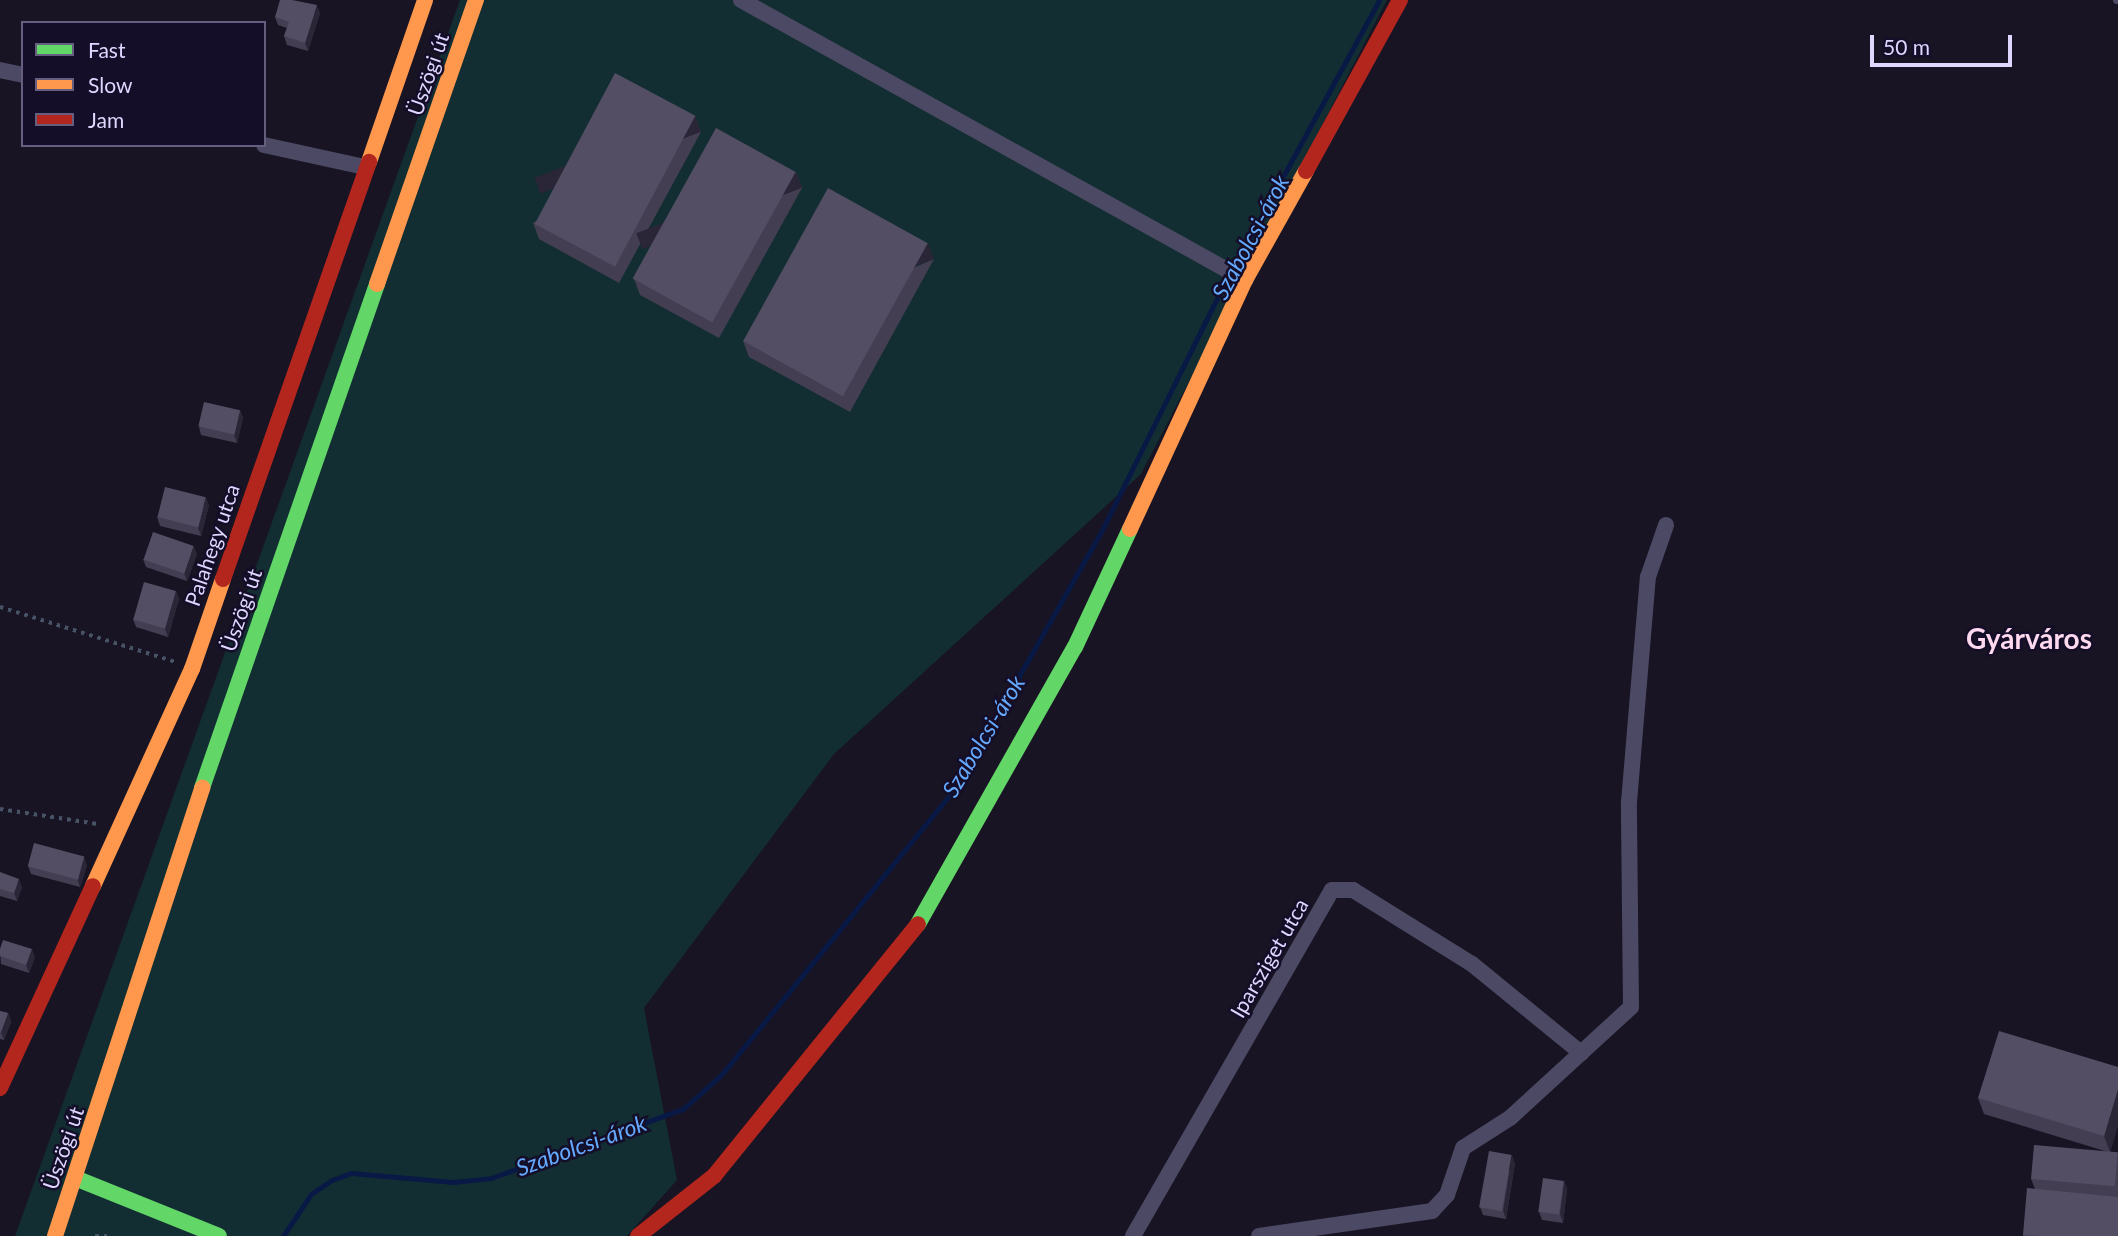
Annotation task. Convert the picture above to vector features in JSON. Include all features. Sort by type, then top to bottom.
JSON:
[{"type":"street","name":"Palahegy utca","points":[[0,1088],[192,669],[425,0]]},
{"type":"street","name":"Üszögi út","points":[[55,1236],[217,742],[476,0]]},
{"type":"street","points":[[741,0],[1235,275]]},
{"type":"street","points":[[638,1236],[714,1176],[921,921],[1075,647],[1235,275],[1401,0]]},
{"type":"street","points":[[0,70],[21,75]]},
{"type":"street","points":[[266,145],[365,167]]},
{"type":"street","points":[[1259,1236],[1432,1211],[1447,1195],[1463,1148],[1510,1118],[1634,1000],[1625,872],[1629,802],[1648,578],[1666,525]]},
{"type":"street","name":"Iparsziget utca","points":[[1133,1236],[1332,890],[1353,890],[1472,964],[1581,1053]]},
{"type":"street","points":[[75,1178],[219,1236]]},
{"type":"path","points":[[0,607],[192,669]]},
{"type":"path","points":[[0,809],[121,827]]},
{"type":"path","points":[[95,1236],[111,1236]]},
{"type":"green space","points":[[460,0],[1387,0],[1141,474],[834,754],[644,1008],[677,1180],[627,1236],[15,1236]]},
{"type":"building","points":[[280,0],[317,5],[305,43],[284,36],[289,22],[275,17]]},
{"type":"building","points":[[615,73],[695,116],[615,267],[535,224]]},
{"type":"building","points":[[716,128],[796,172],[712,323],[633,278]]},
{"type":"building","points":[[828,188],[928,243],[843,396],[743,341]]},
{"type":"building","points":[[204,402],[240,410],[234,435],[198,426]]},
{"type":"building","points":[[165,487],[206,497],[198,527],[158,517]]},
{"type":"building","points":[[153,532],[194,546],[184,573],[144,559]]},
{"type":"building","points":[[144,582],[176,591],[165,629],[133,619]]},
{"type":"building","points":[[34,843],[84,856],[78,880],[28,866]]},
{"type":"building","points":[[0,872],[19,879],[14,893],[0,889]]},
{"type":"building","points":[[3,940],[32,949],[26,965],[0,956]]},
{"type":"building","points":[[0,1011],[8,1013],[1,1032],[0,1031]]},
{"type":"building","points":[[1999,1031],[2118,1067],[2118,1089],[2104,1136],[1978,1098]]},
{"type":"building","points":[[2034,1145],[2118,1152],[2115,1186],[2031,1179]]},
{"type":"building","points":[[1489,1151],[1512,1155],[1502,1211],[1479,1207]]},
{"type":"building","points":[[1543,1178],[1564,1181],[1559,1215],[1538,1212]]},
{"type":"building","points":[[2027,1188],[2118,1197],[2118,1236],[2023,1235]]},
{"type":"waterway","name":"Szabolcsi-árok","points":[[283,1236],[311,1194],[332,1180],[351,1173],[454,1182],[491,1178],[683,1109],[722,1074],[956,787],[1101,532],[1220,292],[1379,0]]},
{"type":"traffic: fast","points":[[202,788],[377,284]]},
{"type":"traffic: fast","points":[[918,924],[1075,647],[1130,529]]},
{"type":"traffic: fast","points":[[75,1178],[219,1236]]},
{"type":"traffic: slow","points":[[369,162],[425,0]]},
{"type":"traffic: slow","points":[[377,284],[476,0]]},
{"type":"traffic: slow","points":[[1130,529],[1245,280],[1306,171]]},
{"type":"traffic: slow","points":[[93,886],[192,669],[223,579]]},
{"type":"traffic: slow","points":[[55,1236],[202,788]]},
{"type":"traffic: jam","points":[[1306,171],[1400,0]]},
{"type":"traffic: jam","points":[[223,579],[369,162]]},
{"type":"traffic: jam","points":[[0,1088],[93,886]]},
{"type":"traffic: jam","points":[[638,1236],[714,1176],[918,924]]},
{"type":"district","name":"Gyárváros","points":[[2029,638]]}]
